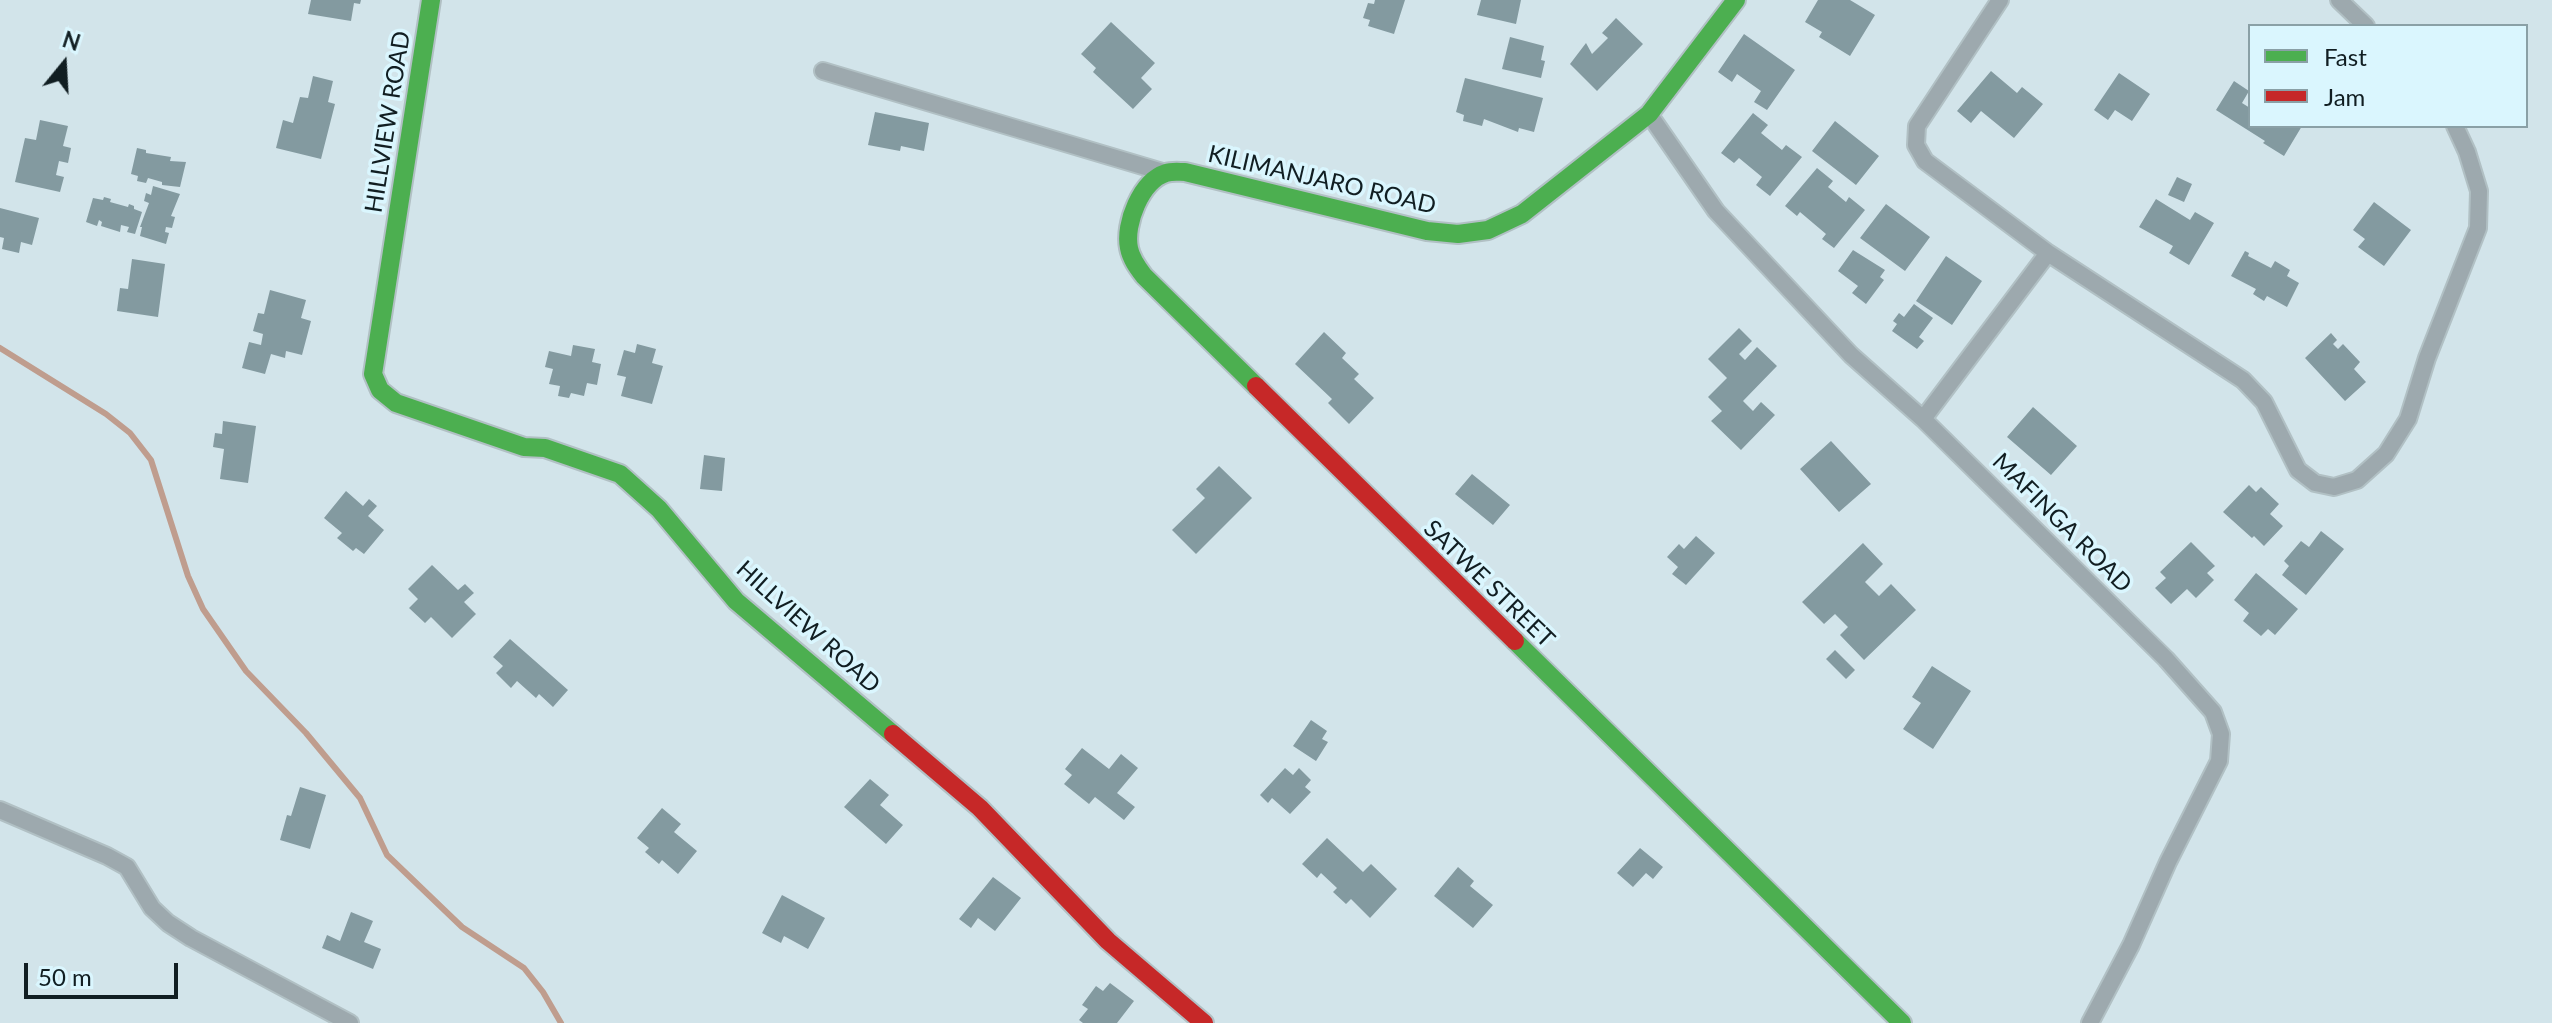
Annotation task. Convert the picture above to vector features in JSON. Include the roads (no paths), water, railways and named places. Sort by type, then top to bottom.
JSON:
[{"type":"street","name":"HILLVIEW ROAD","points":[[431,0],[373,374],[380,390],[396,403],[524,447],[545,448],[620,474],[659,509],[736,601],[980,808],[1108,941],[1204,1023]]},
{"type":"street","points":[[2000,0],[1917,126],[1916,145],[1925,161],[2048,253],[2243,380],[2264,402],[2298,470],[2315,483],[2334,487],[2357,480],[2386,454],[2408,419],[2427,358],[2478,228],[2479,191],[2456,128]]},
{"type":"street","points":[[2339,0],[2364,24]]},
{"type":"street","name":"KILIMANJARO ROAD","points":[[1166,173],[1185,172],[1427,231],[1458,234],[1488,230],[1522,214],[1649,114],[1733,1]]},
{"type":"street","points":[[823,71],[1166,173]]},
{"type":"street","name":"MAFINGA ROAD","points":[[1649,114],[1716,211],[1851,355],[1923,419],[2166,659],[2213,712],[2221,734],[2219,761],[2090,1023]]},
{"type":"street","name":"SATWE STREET","points":[[1166,173],[1149,184],[1136,207],[1128,242],[1132,260],[1144,276],[1902,1023]]},
{"type":"street","points":[[1923,419],[2048,253]]},
{"type":"street","points":[[0,810],[127,867],[152,908],[168,923],[350,1023]]},
{"type":"waterway","points":[[0,348],[106,414],[130,433],[151,460],[188,576],[203,609],[246,671],[306,733],[360,798],[387,855],[462,927],[524,968],[561,1023]]}]
